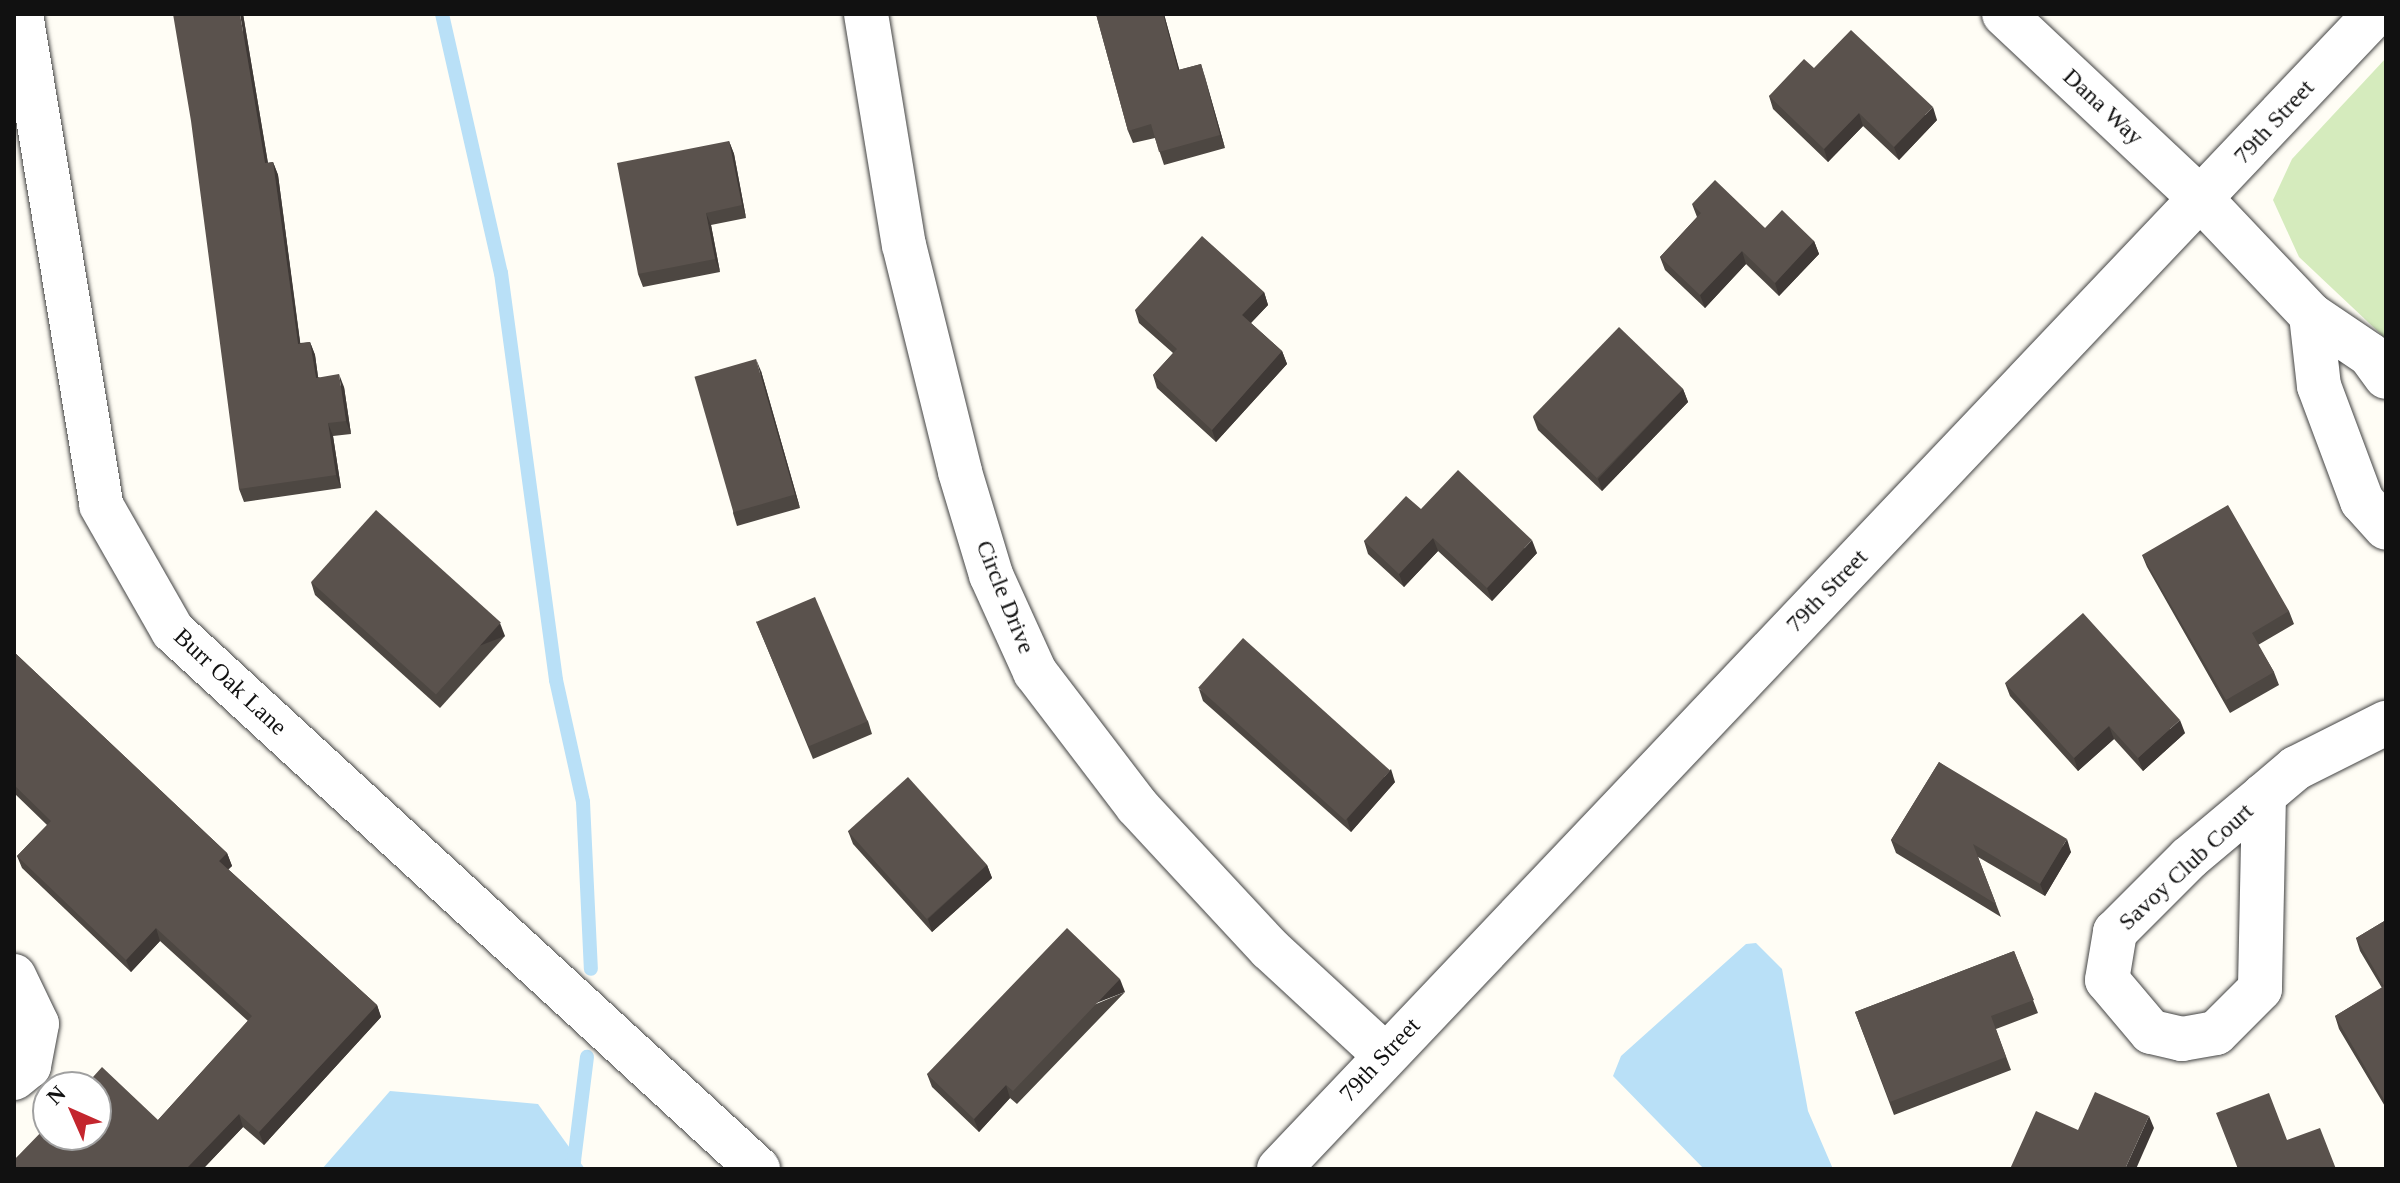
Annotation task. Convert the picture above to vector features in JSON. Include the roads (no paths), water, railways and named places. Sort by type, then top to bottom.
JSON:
[{"type":"street","name":"Burr Oak Lane","points":[[21,14],[101,505],[173,631],[758,1169]]},
{"type":"street","name":"Circle Drive","points":[[866,14],[904,245],[960,472],[991,575],[1035,672],[1137,806],[1270,949],[1385,1055]]},
{"type":"street","name":"Dana Way","points":[[2004,14],[2201,199]]},
{"type":"street","name":"79th Street","points":[[1279,1169],[2375,14]]},
{"type":"street","points":[[2201,199],[2311,315],[2370,355],[2386,377]]},
{"type":"street","points":[[2311,315],[2319,386],[2362,501],[2386,528]]},
{"type":"street","name":"Savoy Club Court","points":[[2264,795],[2260,989],[2216,1033],[2182,1039],[2151,1032],[2107,980],[2115,932],[2264,795],[2329,748],[2386,723]]},
{"type":"street","points":[[14,976],[37,1024],[29,1066],[14,1078]]},
{"type":"water","points":[[1756,943],[1782,969],[1808,1111],[1833,1169],[1704,1169],[1613,1076],[1621,1056],[1746,944]]},
{"type":"water","points":[[390,1091],[538,1104],[585,1169],[322,1169]]},
{"type":"waterway","points":[[442,14],[501,273],[556,680],[583,802],[591,969]]},
{"type":"waterway","points":[[567,1169],[574,1161],[587,1057]]}]
